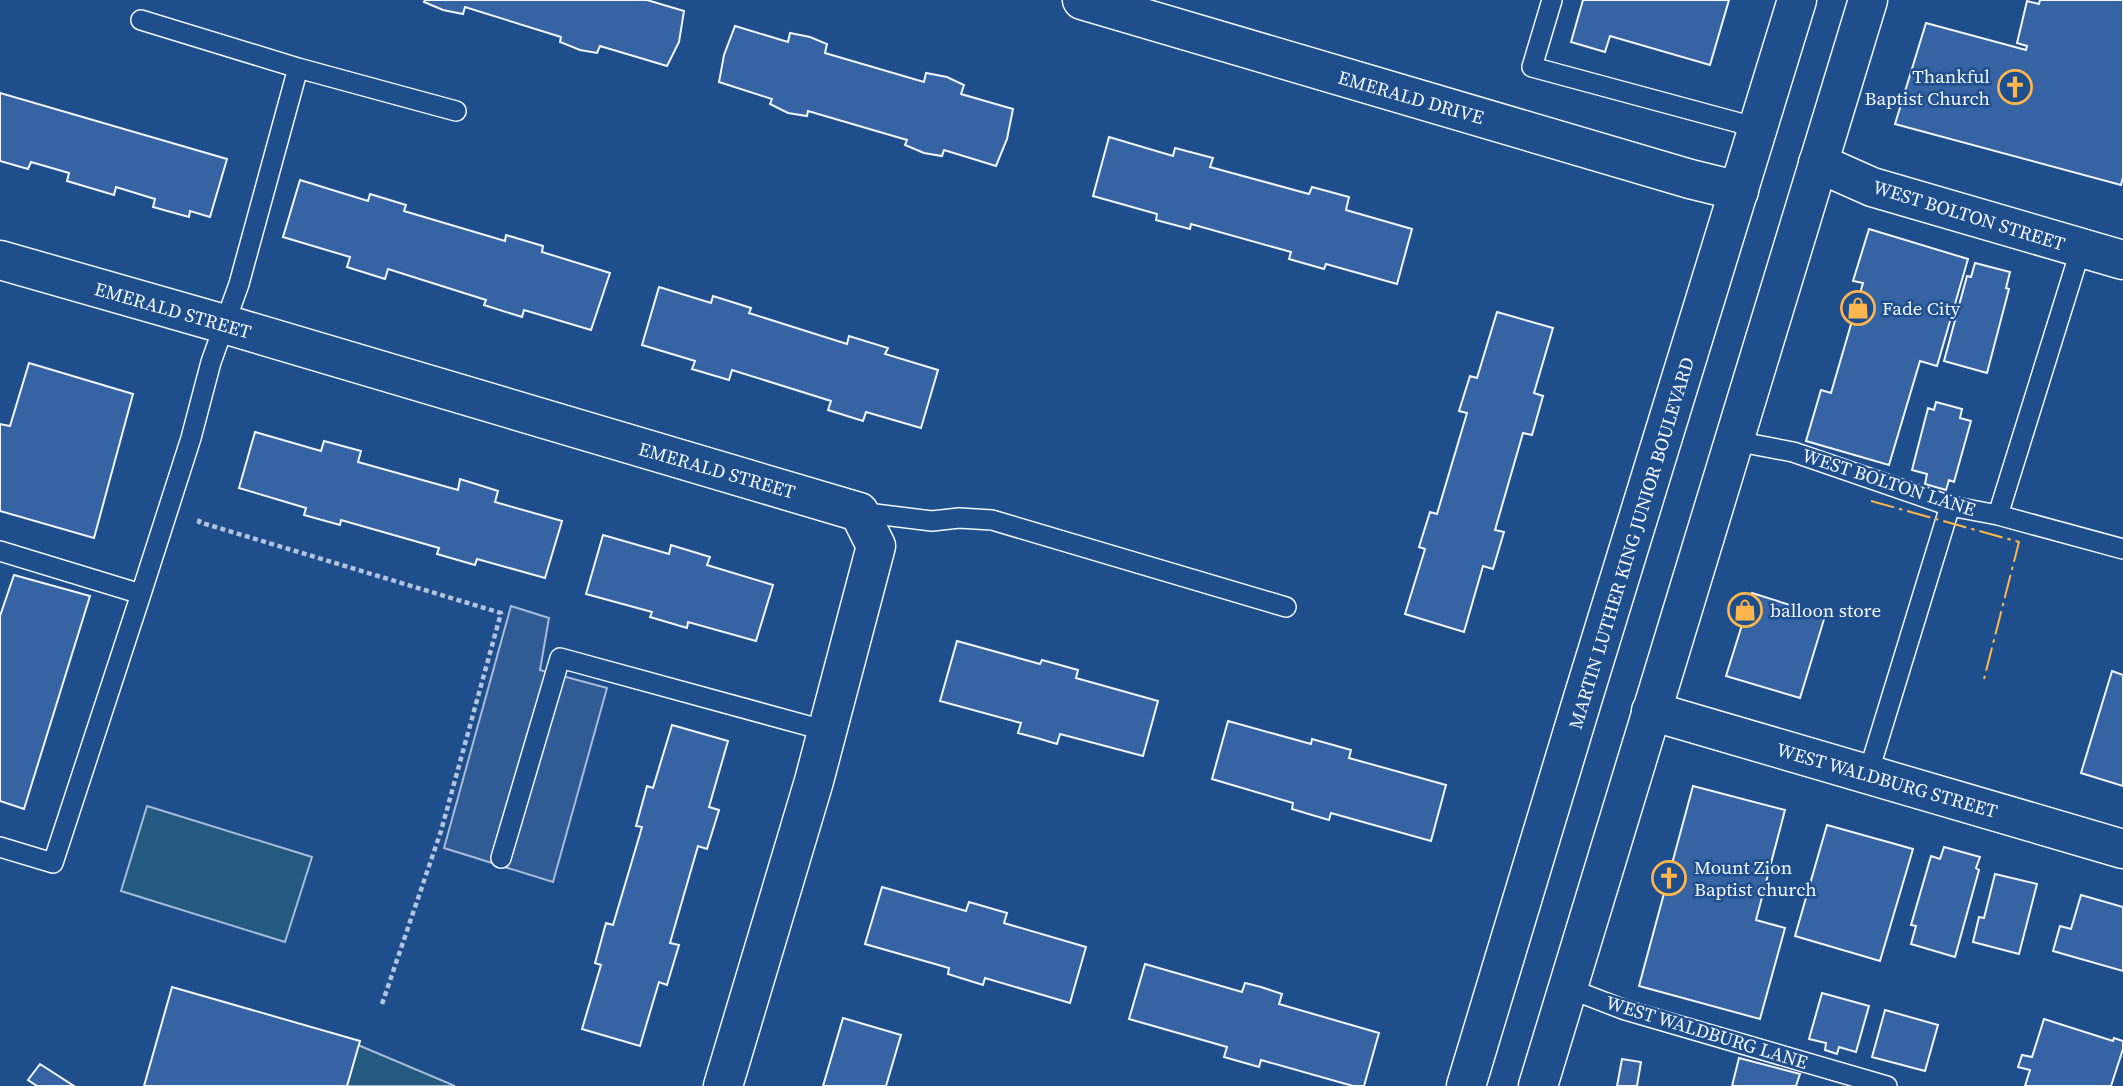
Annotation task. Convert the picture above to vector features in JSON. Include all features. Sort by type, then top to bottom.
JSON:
[{"type":"street","name":"EMERALD DRIVE","points":[[1082,0],[1690,179],[1740,191]]},
{"type":"street","name":"MARTIN LUTHER KING JUNIOR BOULEVARD","points":[[1466,1086],[1797,0]]},
{"type":"street","points":[[1538,1086],[1868,0]]},
{"type":"street","name":"WEST BOLTON STREET","points":[[1818,163],[1872,187],[2123,260]]},
{"type":"street","name":"EMERALD STREET","points":[[0,260],[859,512]]},
{"type":"street","points":[[723,1086],[827,731],[876,546],[859,512]]},
{"type":"street","name":"WEST WALDBURG STREET","points":[[1651,711],[2123,849]]},
{"type":"lane","points":[[1552,0],[1532,67],[1758,128]]},
{"type":"lane","points":[[141,20],[298,68],[456,111]]},
{"type":"lane","points":[[0,847],[53,863],[128,637],[224,324],[239,284],[298,68]]},
{"type":"lane","points":[[1998,515],[2081,247]]},
{"type":"lane","name":"WEST BOLTON LANE","points":[[1735,441],[1793,452],[1950,506],[1998,515],[2123,549]]},
{"type":"lane","points":[[1868,774],[1950,506]]},
{"type":"lane","points":[[859,512],[932,521],[959,518],[992,520],[1286,607]]},
{"type":"lane","points":[[0,551],[141,594]]},
{"type":"lane","points":[[501,858],[560,658],[827,731]]},
{"type":"lane","name":"WEST WALDBURG LANE","points":[[1569,988],[1625,1010],[1887,1086]]},
{"type":"path","points":[[203,510],[200,522],[501,613],[440,831],[383,1004]]},
{"type":"shaded area","points":[[511,606],[549,618],[540,670],[607,688],[553,882],[444,848]]},
{"type":"shaded area","points":[[147,806],[312,857],[285,942],[121,891]]},
{"type":"shaded area","points":[[358,1045],[455,1086],[347,1086]]},
{"type":"building","points":[[647,0],[684,11],[679,42],[667,66],[600,46],[597,53],[580,50],[560,42],[561,37],[465,7],[463,14],[443,10],[424,2]]},
{"type":"building","points":[[1583,0],[1729,0],[1710,65],[1610,36],[1605,52],[1571,42]]},
{"type":"building","name":"Thankful Baptist Church","points":[[2040,0],[2123,0],[2121,185],[1895,124],[1926,23],[2026,50],[2027,46],[2017,43],[2027,1],[2039,4]]},
{"type":"building","points":[[735,26],[788,42],[790,33],[810,37],[827,44],[825,53],[924,82],[926,73],[947,77],[964,85],[961,94],[1013,109],[1007,139],[996,166],[944,150],[942,156],[924,153],[905,145],[907,140],[808,111],[807,116],[788,113],[770,104],[772,99],[719,82],[724,55]]},
{"type":"building","points":[[0,93],[227,159],[210,217],[190,211],[189,217],[153,207],[155,199],[116,187],[114,195],[67,181],[69,173],[31,162],[28,169],[0,161]]},
{"type":"building","points":[[1109,137],[1173,156],[1175,148],[1213,158],[1210,167],[1309,194],[1312,187],[1349,197],[1346,210],[1412,229],[1397,284],[1326,264],[1324,269],[1289,259],[1291,252],[1191,224],[1190,229],[1156,220],[1157,214],[1093,196]]},
{"type":"building","points":[[300,180],[368,201],[370,194],[406,205],[404,211],[505,241],[506,235],[543,246],[542,252],[610,273],[591,330],[524,310],[522,317],[484,305],[486,300],[388,269],[385,279],[347,267],[350,257],[283,237]]},
{"type":"building","points":[[1869,229],[1968,259],[1937,366],[1920,361],[1889,465],[1806,441],[1821,390],[1831,393],[1863,283],[1853,281]]},
{"type":"building","points":[[1975,263],[2010,272],[2006,288],[2009,289],[1987,373],[1944,361],[1967,276],[1971,277]]},
{"type":"building","points":[[659,287],[711,303],[713,296],[751,308],[749,313],[847,344],[849,336],[888,348],[885,354],[938,370],[921,428],[866,412],[863,421],[828,410],[831,401],[732,370],[729,380],[692,369],[695,361],[642,345]]},
{"type":"building","points":[[1497,312],[1553,328],[1534,393],[1543,396],[1532,435],[1523,433],[1495,530],[1504,532],[1493,569],[1483,566],[1464,632],[1405,614],[1425,549],[1419,547],[1430,512],[1437,514],[1467,413],[1459,411],[1470,376],[1477,378]]},
{"type":"building","points":[[29,363],[133,394],[94,538],[0,511],[0,424],[10,426]]},
{"type":"building","points":[[1936,402],[1962,409],[1960,418],[1971,421],[1954,482],[1949,480],[1946,490],[1925,484],[1927,474],[1912,470],[1928,408],[1934,410]]},
{"type":"building","points":[[255,432],[321,451],[324,441],[361,451],[358,462],[458,490],[460,479],[498,491],[495,502],[562,521],[545,578],[477,559],[475,565],[437,554],[439,548],[341,520],[340,525],[304,515],[306,508],[239,488]]},
{"type":"building","points":[[603,535],[669,554],[671,545],[710,557],[707,565],[773,585],[756,641],[688,622],[687,628],[650,617],[652,612],[586,594]]},
{"type":"building","points":[[14,575],[90,596],[24,809],[0,801],[0,616]]},
{"type":"building","points":[[1752,593],[1825,616],[1800,698],[1726,676]]},
{"type":"building","points":[[957,641],[1040,664],[1042,660],[1078,670],[1076,678],[1158,701],[1143,756],[1060,734],[1057,744],[1018,733],[1021,723],[940,701]]},
{"type":"building","points":[[2112,671],[2123,675],[2123,786],[2081,773]]},
{"type":"building","points":[[1228,721],[1311,744],[1312,739],[1351,750],[1349,758],[1446,785],[1431,841],[1331,813],[1329,820],[1292,809],[1293,803],[1212,779]]},
{"type":"building","points":[[672,725],[728,741],[709,807],[719,810],[707,849],[698,846],[670,943],[679,945],[667,985],[659,982],[640,1046],[582,1029],[601,965],[595,963],[606,923],[613,925],[642,827],[636,826],[647,786],[653,788]]},
{"type":"building","points":[[1693,786],[1785,810],[1756,920],[1785,928],[1760,1019],[1639,986]]},
{"type":"building","points":[[1827,825],[1913,849],[1880,961],[1795,936]]},
{"type":"building","points":[[1944,847],[1980,857],[1976,868],[1979,870],[1955,957],[1911,944],[1916,926],[1911,925],[1931,856],[1940,859]]},
{"type":"building","points":[[1995,874],[2037,884],[2019,954],[1973,942],[1979,917],[1984,918]]},
{"type":"building","points":[[882,887],[966,911],[969,902],[1007,913],[1004,923],[1086,947],[1070,1003],[985,978],[983,985],[948,974],[949,968],[865,944]]},
{"type":"building","points":[[2081,895],[2123,907],[2123,971],[2053,951],[2060,926],[2071,929]]},
{"type":"building","points":[[1145,964],[1242,992],[1245,983],[1261,987],[1282,994],[1279,1004],[1379,1033],[1364,1086],[1353,1086],[1261,1060],[1259,1067],[1224,1057],[1227,1047],[1129,1019]]},
{"type":"building","points":[[172,987],[360,1041],[347,1086],[144,1086]]},
{"type":"building","points":[[1822,993],[1869,1006],[1856,1052],[1839,1047],[1837,1054],[1825,1050],[1826,1043],[1809,1039]]},
{"type":"building","points":[[1885,1010],[1938,1025],[1925,1071],[1872,1057]]},
{"type":"building","points":[[843,1018],[901,1035],[886,1086],[823,1086]]},
{"type":"building","points":[[2044,1019],[2113,1041],[2114,1038],[2123,1041],[2111,1086],[2025,1086],[2030,1070],[2018,1067],[2022,1055],[2032,1057]]},
{"type":"building","points":[[1739,1058],[1800,1074],[1796,1086],[1732,1086]]},
{"type":"building","points":[[1622,1059],[1641,1062],[1637,1086],[1617,1086]]},
{"type":"building","points":[[40,1064],[74,1086],[37,1086],[28,1080]]},
{"type":"power","points":[[1871,501],[2019,542],[1984,679]]},
{"type":"place","name":"Thankful Baptist Church","points":[[2015,87]]},
{"type":"place","name":"Fade City","points":[[1858,308]]},
{"type":"place","name":"balloon store","points":[[1745,610]]},
{"type":"place","name":"Mount Zion Baptist church","points":[[1669,878]]}]
